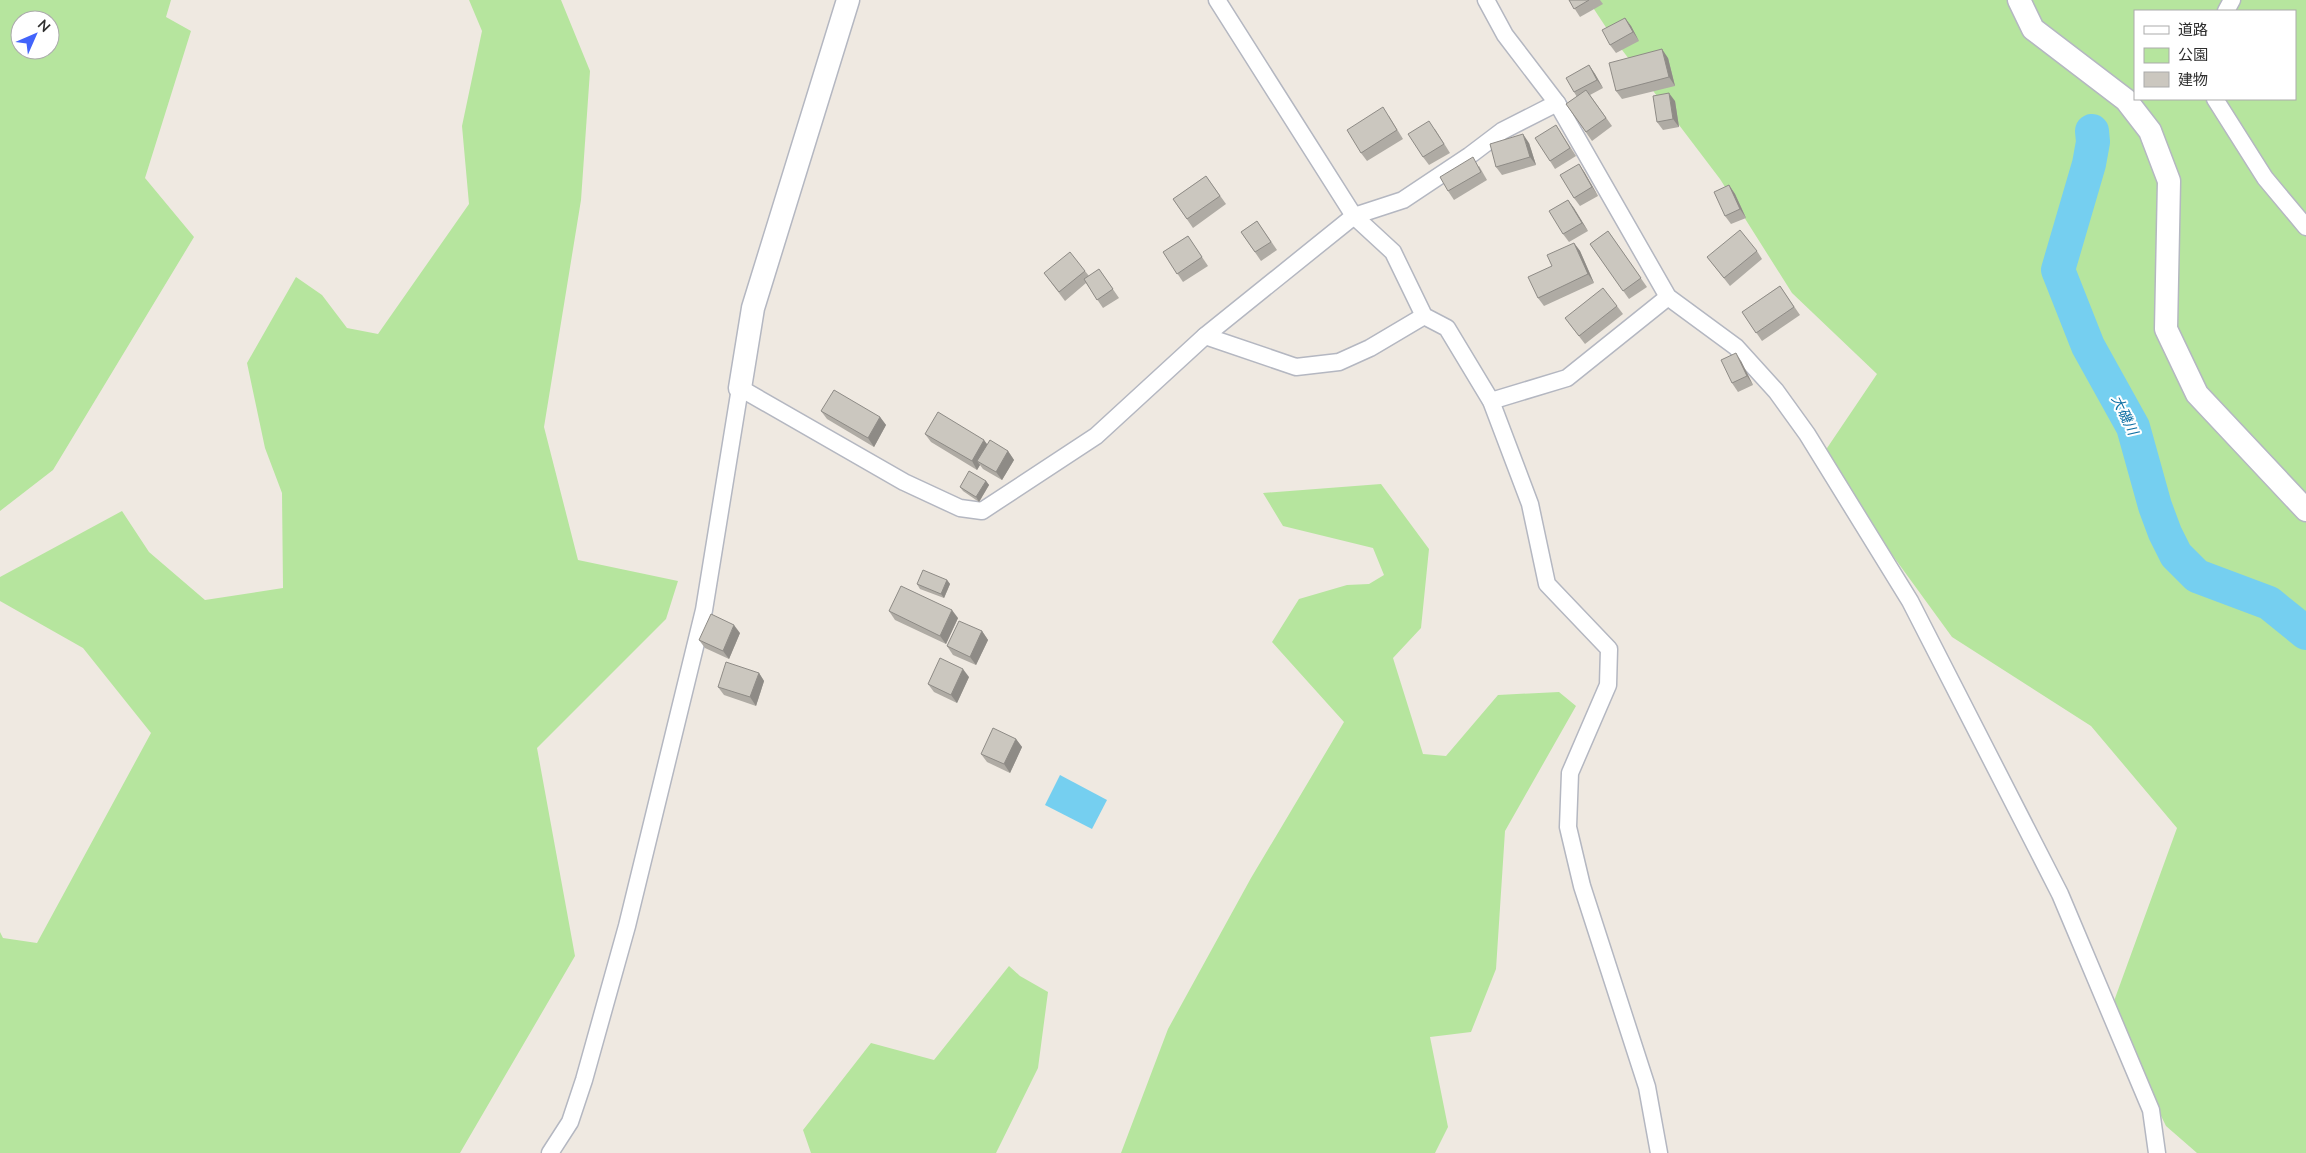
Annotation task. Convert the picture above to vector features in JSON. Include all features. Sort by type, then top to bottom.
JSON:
[{"type":"street","points":[[550,1153],[570,1122],[584,1080],[627,926],[704,610],[753,308],[848,0]]},
{"type":"street","points":[[1217,0],[1354,216],[1393,252],[1424,316],[1447,328],[1491,401],[1530,504],[1546,584],[1609,649],[1608,685],[1570,773],[1568,827],[1582,886],[1647,1087],[1660,1153]]},
{"type":"street","points":[[1486,0],[1505,35],[1557,103],[1668,296],[1736,347],[1776,391],[1807,434],[1910,601],[2060,894],[2151,1110],[2157,1153]]},
{"type":"street","points":[[2019,0],[2032,29],[2126,100],[2150,131],[2169,181],[2166,329],[2196,394],[2306,510]]},
{"type":"street","points":[[2216,100],[2265,178],[2306,227]]},
{"type":"street","points":[[740,388],[904,482],[960,508],[982,511],[1096,436],[1205,336],[1354,216],[1404,200],[1502,131],[1557,103]]},
{"type":"street","points":[[1491,401],[1567,378],[1668,296]]},
{"type":"street","points":[[1205,336],[1296,367],[1339,362],[1370,348],[1424,316]]},
{"type":"green space","points":[[0,0],[171,0],[166,17],[191,31],[145,178],[194,237],[53,470],[0,511]]},
{"type":"green space","points":[[469,0],[561,0],[590,71],[581,200],[544,427],[578,560],[678,581],[666,619],[537,748],[575,956],[460,1153],[0,1153],[0,932],[3,938],[37,943],[151,733],[83,648],[0,601],[0,577],[122,511],[149,552],[205,600],[283,588],[282,493],[265,448],[247,363],[296,277],[322,295],[347,328],[378,334],[469,204],[462,126],[482,31]]},
{"type":"green space","points":[[1588,0],[2306,0],[2306,1153],[2197,1153],[2166,1126],[2110,1012],[2177,828],[2091,726],[1952,637],[1821,457],[1877,374],[1792,293],[1720,179],[1613,38]]},
{"type":"green space","points":[[1381,484],[1429,549],[1421,628],[1393,658],[1423,754],[1446,756],[1498,695],[1559,692],[1576,706],[1505,831],[1496,969],[1471,1032],[1430,1037],[1448,1127],[1435,1153],[1121,1153],[1168,1029],[1251,878],[1344,722],[1272,642],[1299,599],[1347,585],[1369,584],[1384,575],[1373,548],[1283,526],[1263,493]]},
{"type":"green space","points":[[1009,966],[1020,976],[1048,992],[1038,1068],[996,1153],[811,1153],[803,1130],[871,1043],[934,1060]]},
{"type":"water","points":[[1060,775],[1107,800],[1092,829],[1045,805]]},
{"type":"building","points":[[1569,0],[1589,0],[1574,9]]},
{"type":"building","points":[[1625,18],[1633,32],[1610,45],[1602,30]]},
{"type":"building","points":[[1662,49],[1669,77],[1616,91],[1609,63]]},
{"type":"building","points":[[1589,65],[1597,80],[1574,92],[1566,78]]},
{"type":"building","points":[[1586,90],[1606,118],[1586,132],[1566,104]]},
{"type":"building","points":[[1669,93],[1673,119],[1657,122],[1653,96]]},
{"type":"building","points":[[1383,107],[1397,130],[1361,153],[1347,130]]},
{"type":"building","points":[[1429,121],[1444,144],[1423,157],[1408,134]]},
{"type":"building","points":[[1556,125],[1570,148],[1550,161],[1535,138]]},
{"type":"building","points":[[1523,134],[1530,157],[1496,167],[1490,144]]},
{"type":"building","points":[[1473,157],[1481,172],[1448,191],[1440,177]]},
{"type":"building","points":[[1579,164],[1592,187],[1574,198],[1560,175]]},
{"type":"building","points":[[1206,176],[1220,196],[1187,219],[1173,199]]},
{"type":"building","points":[[1729,185],[1740,209],[1725,216],[1714,192]]},
{"type":"building","points":[[1568,200],[1582,223],[1563,234],[1549,211]]},
{"type":"building","points":[[1257,221],[1271,242],[1255,252],[1241,232]]},
{"type":"building","points":[[1740,230],[1757,251],[1724,278],[1707,257]]},
{"type":"building","points":[[1608,231],[1641,278],[1623,291],[1590,244]]},
{"type":"building","points":[[1188,236],[1202,257],[1177,274],[1163,252]]},
{"type":"building","points":[[1574,243],[1588,274],[1538,298],[1528,277],[1552,266],[1547,255]]},
{"type":"building","points":[[1070,252],[1085,271],[1059,292],[1044,273]]},
{"type":"building","points":[[1099,269],[1113,289],[1097,300],[1084,279]]},
{"type":"building","points":[[1780,286],[1794,307],[1756,333],[1742,312]]},
{"type":"building","points":[[1603,288],[1617,306],[1579,336],[1565,318]]},
{"type":"building","points":[[1736,353],[1747,376],[1732,383],[1721,360]]},
{"type":"building","points":[[834,390],[880,417],[868,438],[821,411]]},
{"type":"building","points":[[938,412],[984,440],[972,461],[925,434]]},
{"type":"building","points":[[990,440],[1008,451],[996,472],[977,461]]},
{"type":"building","points":[[969,471],[986,481],[976,497],[960,487]]},
{"type":"building","points":[[923,570],[947,580],[941,594],[917,584]]},
{"type":"building","points":[[901,586],[952,610],[940,636],[889,611]]},
{"type":"building","points":[[711,614],[734,625],[723,651],[699,640]]},
{"type":"building","points":[[959,621],[982,631],[970,657],[947,646]]},
{"type":"building","points":[[940,658],[963,669],[951,695],[928,684]]},
{"type":"building","points":[[726,662],[759,673],[750,697],[718,687]]},
{"type":"building","points":[[993,728],[1016,739],[1004,764],[981,754]]},
{"type":"waterway","name":"大磯川","points":[[2092,131],[2093,142],[2089,164],[2058,270],[2088,346],[2133,427],[2155,506],[2165,533],[2176,555],[2197,576],[2269,603],[2306,633]]}]
